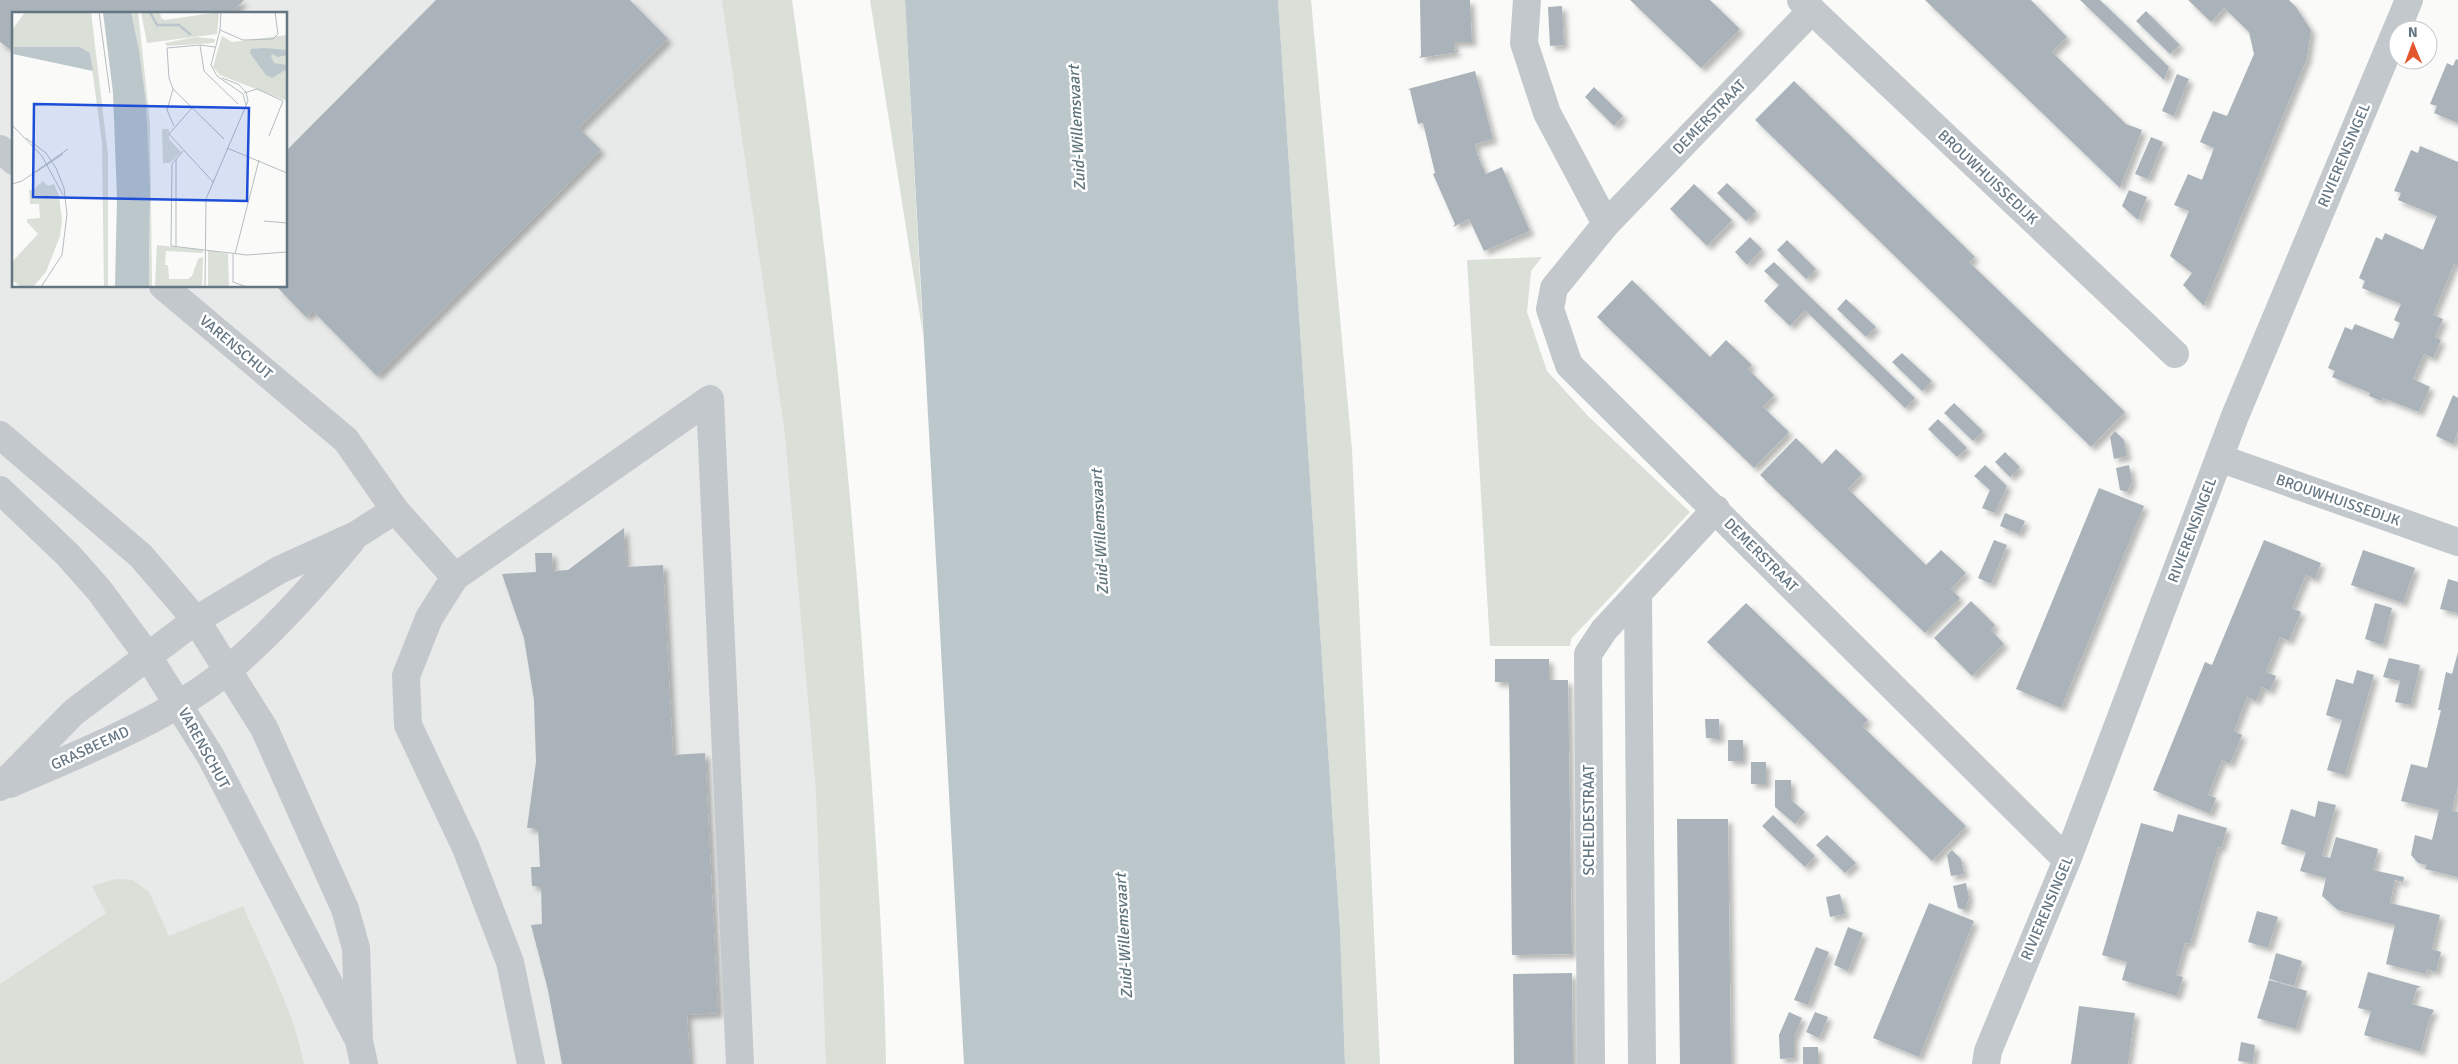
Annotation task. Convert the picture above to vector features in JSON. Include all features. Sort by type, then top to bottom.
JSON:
[{"type":"street","points":[[1526,0],[1524,43],[1547,113],[1606,224]]},
{"type":"street","name":"RIVIERENSINGEL","points":[[1986,1064],[1988,1051],[2067,860],[2219,458],[2409,0]]},
{"type":"street","name":"DEMERSTRAAT","points":[[1806,5],[1606,224],[1554,288],[1550,309],[1569,365],[2067,860]]},
{"type":"street","name":"BROUWHUISSEDIJK","points":[[1806,5],[2175,354]]},
{"type":"street","points":[[0,149],[12,159]]},
{"type":"street","name":"VARENSCHUT","points":[[165,288],[346,440],[395,510],[455,577]]},
{"type":"street","points":[[531,1064],[510,962],[466,848],[408,725],[406,676],[429,618],[455,577],[710,398],[740,1064]]},
{"type":"street","name":"VARENSCHUT","points":[[0,435],[141,556],[196,620],[264,728],[345,908],[356,948],[362,1053]]},
{"type":"street","name":"BROUWHUISSEDIJK","points":[[2219,458],[2458,542]]},
{"type":"street","name":"VARENSCHUT","points":[[0,490],[68,556],[99,590],[147,655],[179,703],[211,758],[362,1053]]},
{"type":"street","name":"SCHELDESTRAAT","points":[[1591,1064],[1588,654],[1604,630],[1716,509]]},
{"type":"street","points":[[196,620],[279,570],[356,535],[395,510]]},
{"type":"street","points":[[228,670],[301,601],[356,535]]},
{"type":"street","points":[[1638,595],[1642,1064]]},
{"type":"street","name":"GRASBEEMD","points":[[0,788],[74,712],[147,655],[196,620]]},
{"type":"street","name":"GRASBEEMD","points":[[0,788],[97,746],[179,703],[228,670]]},
{"type":"shaded area","points":[[0,0],[737,0],[829,783],[834,1064],[0,1064]]},
{"type":"shaded area","points":[[722,0],[792,0],[816,178],[836,357],[861,625],[879,889],[886,1064],[826,1064],[816,792],[785,434]]},
{"type":"shaded area","points":[[870,0],[905,0],[923,335]]},
{"type":"shaded area","points":[[1278,0],[1311,0],[1352,450],[1380,1064],[1345,1064],[1340,929]]},
{"type":"shaded area","points":[[1542,257],[1531,271],[1527,312],[1547,371],[1588,416],[1690,512],[1571,639],[1570,646],[1490,646],[1467,260]]},
{"type":"shaded area","points":[[116,879],[133,880],[149,892],[169,936],[243,906],[286,1004],[304,1064],[0,1064],[0,984],[106,913],[92,886]]},
{"type":"water","name":"Zuid-Willemsvaart","points":[[905,0],[1278,0],[1340,929],[1345,1064],[964,1064]]},
{"type":"building","points":[[0,0],[244,0],[232,12],[12,12],[12,51],[0,42]]},
{"type":"building","points":[[436,0],[630,0],[668,39],[579,128],[601,150],[377,376],[313,311],[306,317],[278,288],[288,288],[288,149]]},
{"type":"building","points":[[1420,0],[1470,0],[1472,42],[1454,42],[1454,51],[1457,50],[1458,52],[1419,58],[1421,56]]},
{"type":"building","points":[[1630,0],[1710,0],[1740,29],[1701,68]]},
{"type":"building","points":[[1925,0],[2031,0],[2067,37],[2052,52],[2126,124],[2142,130],[2120,188]]},
{"type":"building","points":[[2080,0],[2100,0],[2169,67],[2164,80]]},
{"type":"building","points":[[2188,0],[2289,0],[2296,7],[2311,30],[2307,58],[2204,306],[2183,285],[2192,273],[2170,256],[2189,211],[2174,205],[2188,174],[2202,180],[2214,148],[2200,142],[2213,111],[2227,116],[2254,54],[2249,32],[2224,8],[2211,22]]},
{"type":"building","points":[[1562,6],[1564,45],[1550,46],[1548,7]]},
{"type":"building","points":[[2146,11],[2180,45],[2170,54],[2136,21]]},
{"type":"building","points":[[2456,59],[2458,60],[2458,123],[2434,113],[2437,106],[2430,104],[2447,63],[2453,66]]},
{"type":"building","points":[[1475,71],[1493,139],[1475,144],[1478,157],[1481,156],[1479,159],[1486,174],[1502,167],[1530,231],[1484,251],[1469,219],[1453,227],[1455,224],[1433,174],[1435,173],[1423,123],[1418,124],[1410,90],[1408,89]]},
{"type":"building","points":[[2177,74],[2189,79],[2174,116],[2162,111]]},
{"type":"building","points":[[1794,81],[1975,257],[1969,262],[2125,412],[2091,447],[1755,120]]},
{"type":"building","points":[[1594,87],[1623,116],[1614,126],[1585,97]]},
{"type":"building","points":[[2151,137],[2163,142],[2148,179],[2135,174]]},
{"type":"building","points":[[2420,146],[2458,162],[2458,266],[2454,264],[2433,315],[2443,319],[2435,337],[2441,340],[2433,358],[2424,354],[2413,379],[2430,387],[2419,412],[2383,398],[2382,401],[2369,396],[2370,393],[2332,377],[2335,371],[2328,368],[2345,327],[2352,330],[2355,324],[2393,339],[2400,323],[2394,320],[2401,304],[2362,288],[2365,281],[2359,278],[2376,237],[2382,240],[2385,233],[2423,250],[2437,216],[2398,200],[2401,193],[2394,191],[2411,150],[2418,153]]},
{"type":"building","points":[[1727,183],[1756,211],[1746,221],[1717,193]]},
{"type":"building","points":[[1694,184],[1732,220],[1707,246],[1670,209]]},
{"type":"building","points":[[2129,190],[2147,197],[2138,220],[2122,206]]},
{"type":"building","points":[[1750,237],[1762,249],[1747,265],[1735,252]]},
{"type":"building","points":[[1787,240],[1816,269],[1806,279],[1777,250]]},
{"type":"building","points":[[1774,262],[1915,398],[1905,408],[1805,310],[1790,326],[1764,301],[1779,285],[1764,271]]},
{"type":"building","points":[[1632,280],[1710,357],[1726,340],[1752,365],[1748,369],[1774,395],[1763,407],[1789,432],[1754,468],[1597,317]]},
{"type":"building","points":[[1846,299],[1876,327],[1866,337],[1837,309]]},
{"type":"building","points":[[1902,353],[1932,381],[1922,391],[1892,362]]},
{"type":"building","points":[[2453,395],[2458,398],[2458,432],[2453,444],[2436,436]]},
{"type":"building","points":[[1954,403],[1983,431],[1973,441],[1944,413]]},
{"type":"building","points":[[1938,419],[1967,448],[1957,457],[1928,429]]},
{"type":"building","points":[[2115,431],[2124,440],[2127,456],[2114,459],[2110,437]]},
{"type":"building","points":[[1796,438],[1822,464],[1836,449],[1862,474],[1848,489],[1926,565],[1941,550],[1966,573],[1951,589],[1960,598],[1925,633],[1760,475]]},
{"type":"building","points":[[2005,452],[2020,467],[2010,477],[1995,462]]},
{"type":"building","points":[[1985,465],[2007,486],[1995,513],[1982,508],[1990,490],[1974,476]]},
{"type":"building","points":[[2129,465],[2132,481],[2127,492],[2120,490],[2116,468]]},
{"type":"building","points":[[2099,488],[2144,506],[2061,708],[2016,689]]},
{"type":"building","points":[[2005,513],[2025,521],[2019,534],[2000,526]]},
{"type":"building","points":[[624,528],[626,567],[663,565],[673,755],[705,753],[718,1013],[687,1015],[690,1064],[562,1064],[548,990],[531,925],[542,924],[541,886],[532,886],[531,867],[540,867],[538,828],[527,828],[536,762],[534,700],[524,638],[502,574],[536,572],[535,553],[552,553],[553,571],[568,570]]},
{"type":"building","points":[[1994,540],[2007,545],[1991,584],[1978,578]]},
{"type":"building","points":[[2264,540],[2321,563],[2315,579],[2306,575],[2292,608],[2301,612],[2289,641],[2280,637],[2266,672],[2276,676],[2270,691],[2262,687],[2256,701],[2247,697],[2234,731],[2242,735],[2230,764],[2222,760],[2208,795],[2216,798],[2210,814],[2153,790],[2205,662],[2212,665]]},
{"type":"building","points":[[2363,550],[2415,568],[2403,603],[2351,585]]},
{"type":"building","points":[[2448,579],[2458,582],[2458,613],[2440,609]]},
{"type":"building","points":[[1971,601],[1995,625],[1991,630],[2004,644],[1972,676],[1934,638]]},
{"type":"building","points":[[1746,603],[1868,720],[1862,726],[1966,826],[1932,861],[1707,642]]},
{"type":"building","points":[[2375,603],[2392,608],[2383,645],[2365,639]]},
{"type":"building","points":[[2458,652],[2458,785],[2452,811],[2458,812],[2458,877],[2425,869],[2427,865],[2418,863],[2411,855],[2415,835],[2432,840],[2439,810],[2401,801],[2411,764],[2427,768],[2441,710],[2438,710],[2446,672],[2452,674]]},
{"type":"building","points":[[2389,658],[2420,665],[2411,705],[2395,702],[2400,681],[2383,677]]},
{"type":"building","points":[[1495,659],[1549,659],[1549,680],[1568,680],[1572,954],[1512,955],[1509,682],[1495,682]]},
{"type":"building","points":[[2357,670],[2374,675],[2345,775],[2327,770],[2342,720],[2326,715],[2336,679],[2353,684]]},
{"type":"building","points":[[1705,719],[1719,719],[1720,739],[1706,738]]},
{"type":"building","points":[[1728,740],[1743,740],[1743,761],[1728,761]]},
{"type":"building","points":[[1751,762],[1766,762],[1766,784],[1751,784]]},
{"type":"building","points":[[1775,780],[1791,780],[1791,800],[1805,812],[1795,824],[1775,807]]},
{"type":"building","points":[[2318,801],[2336,805],[2322,856],[2330,858],[2336,837],[2378,849],[2373,870],[2404,877],[2403,882],[2395,880],[2390,903],[2440,915],[2432,949],[2441,952],[2436,972],[2427,969],[2426,974],[2386,964],[2395,925],[2338,910],[2322,896],[2326,878],[2300,871],[2306,852],[2281,844],[2291,809],[2315,817]]},
{"type":"building","points":[[2178,814],[2227,828],[2221,848],[2218,847],[2190,944],[2185,943],[2176,975],[2183,977],[2177,996],[2122,980],[2127,962],[2102,955],[2141,823],[2173,832]]},
{"type":"building","points":[[1773,815],[1815,856],[1805,867],[1762,826]]},
{"type":"building","points":[[1677,819],[1728,819],[1731,1064],[1680,1064]]},
{"type":"building","points":[[1827,835],[1856,863],[1845,873],[1816,845]]},
{"type":"building","points":[[1952,850],[1961,859],[1964,874],[1951,876],[1947,855]]},
{"type":"building","points":[[1966,883],[1969,898],[1965,910],[1958,908],[1953,886]]},
{"type":"building","points":[[1840,894],[1845,914],[1830,917],[1826,897]]},
{"type":"building","points":[[1929,903],[1974,921],[1919,1057],[1873,1038]]},
{"type":"building","points":[[2257,911],[2278,917],[2268,948],[2248,942]]},
{"type":"building","points":[[1848,927],[1863,933],[1848,971],[1834,965]]},
{"type":"building","points":[[1816,947],[1829,952],[1808,1005],[1794,1000]]},
{"type":"building","points":[[2276,953],[2302,961],[2294,986],[2269,979]]},
{"type":"building","points":[[2368,972],[2422,987],[2417,988],[2412,1004],[2434,1010],[2429,1020],[2422,1052],[2364,1035],[2371,1011],[2358,1008]]},
{"type":"building","points":[[1572,973],[1573,1064],[1514,1064],[1513,974]]},
{"type":"building","points":[[2269,980],[2307,991],[2296,1029],[2257,1018]]},
{"type":"building","points":[[2079,1006],[2135,1013],[2128,1064],[2071,1064]]},
{"type":"building","points":[[1789,1012],[1802,1018],[1794,1037],[1794,1058],[1780,1059],[1779,1035]]},
{"type":"building","points":[[1815,1012],[1828,1017],[1819,1038],[1806,1032]]},
{"type":"building","points":[[2241,1042],[2255,1045],[2253,1063],[2238,1061]]},
{"type":"building","points":[[1803,1047],[1818,1047],[1818,1064],[1803,1064]]}]
